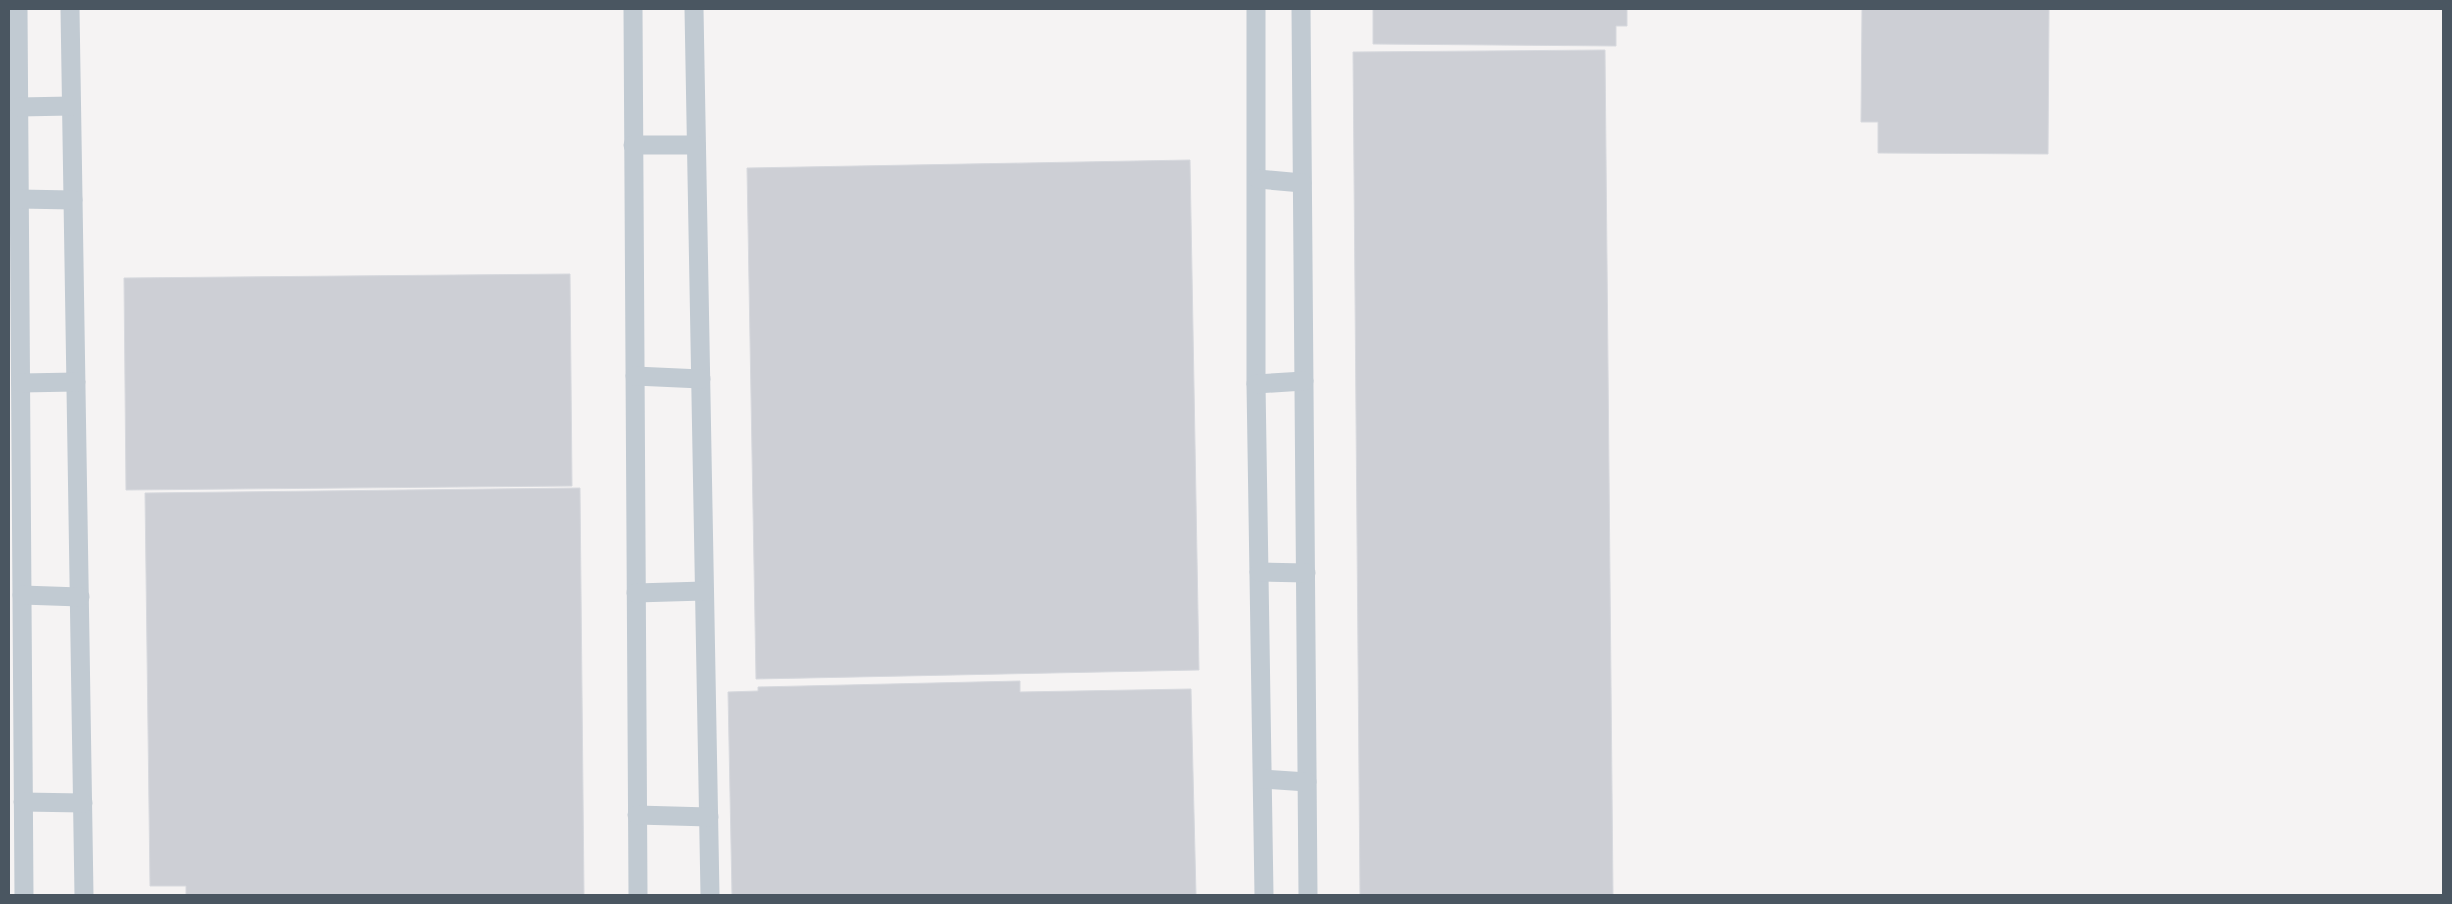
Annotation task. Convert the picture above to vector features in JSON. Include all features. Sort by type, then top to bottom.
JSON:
[{"type":"lane","points":[[18,9],[24,895]]},
{"type":"lane","points":[[70,9],[84,895]]},
{"type":"lane","points":[[633,9],[638,895]]},
{"type":"lane","points":[[694,9],[710,895]]},
{"type":"lane","points":[[1256,9],[1258,179],[1256,384],[1264,895]]},
{"type":"lane","points":[[1301,9],[1308,895]]},
{"type":"lane","points":[[19,107],[71,106]]},
{"type":"lane","points":[[633,145],[696,145]]},
{"type":"lane","points":[[1258,179],[1302,184]]},
{"type":"lane","points":[[19,199],[73,200]]},
{"type":"lane","points":[[635,376],[701,379]]},
{"type":"lane","points":[[1256,384],[1304,381]]},
{"type":"lane","points":[[20,383],[76,382]]},
{"type":"lane","points":[[1259,572],[1306,573]]},
{"type":"lane","points":[[636,593],[704,591]]},
{"type":"lane","points":[[22,595],[80,597]]},
{"type":"lane","points":[[1263,778],[1307,782]]},
{"type":"lane","points":[[24,802],[83,802]]},
{"type":"lane","points":[[637,815],[709,816]]},
{"type":"building","points":[[1373,9],[1627,9],[1627,26],[1616,26],[1616,46],[1373,44]]},
{"type":"building","points":[[1862,9],[2049,9],[2048,154],[1878,153],[1878,122],[1861,122]]},
{"type":"building","points":[[1605,50],[1613,895],[1360,895],[1353,52]]},
{"type":"building","points":[[1190,160],[1199,670],[756,679],[747,168]]},
{"type":"building","points":[[570,274],[572,486],[126,490],[124,278]]},
{"type":"building","points":[[580,488],[584,895],[186,895],[186,886],[150,886],[145,493]]},
{"type":"building","points":[[1020,681],[1020,692],[1191,689],[1196,895],[732,895],[728,692],[758,691],[758,687]]}]
